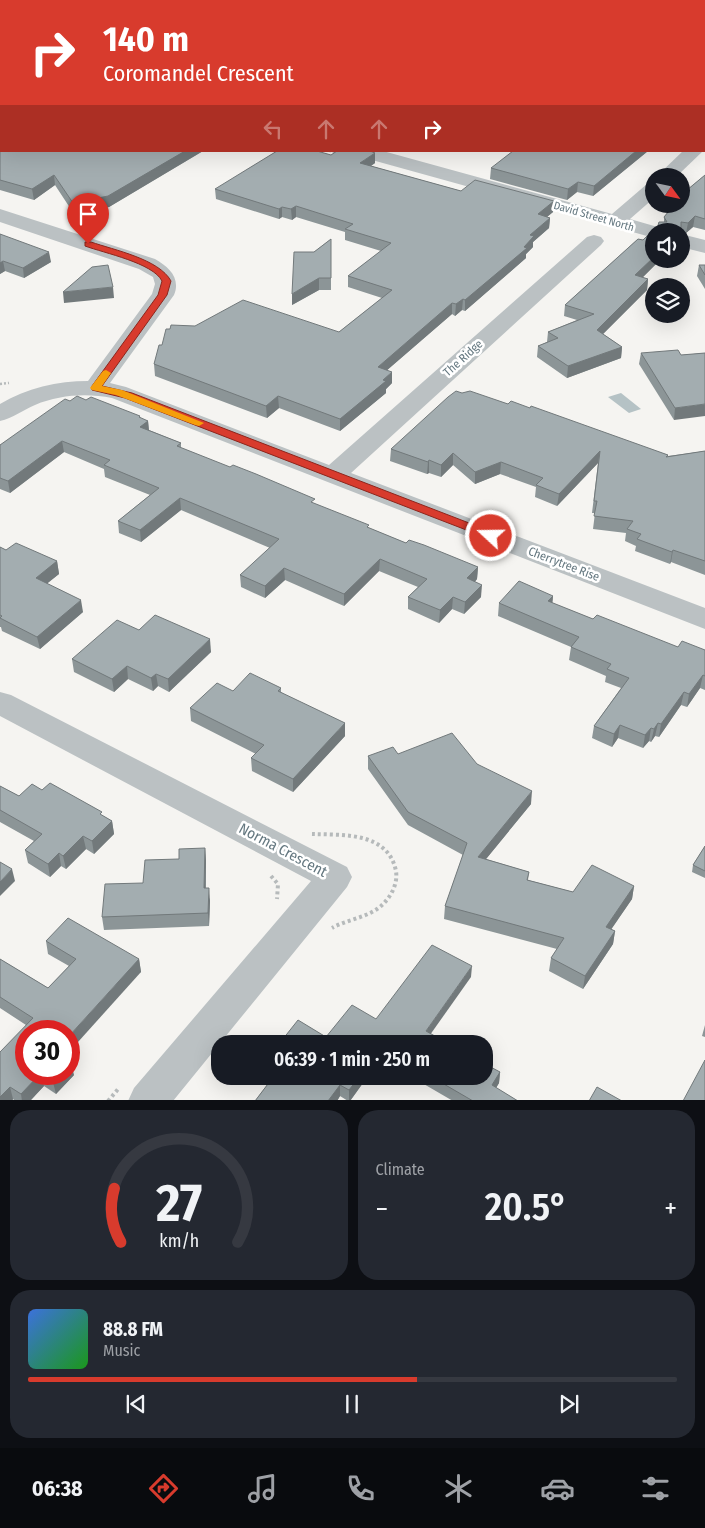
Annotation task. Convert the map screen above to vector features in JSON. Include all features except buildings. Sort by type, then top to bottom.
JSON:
[{"type":"street","name":"David Street North","points":[[366,152],[645,230]]},
{"type":"street","points":[[675,168],[693,152]]},
{"type":"street","points":[[616,222],[645,196]]},
{"type":"street","points":[[0,214],[147,264],[157,269],[166,278],[167,285],[163,295],[95,388]]},
{"type":"street","name":"The Ridge","points":[[333,475],[594,241]]},
{"type":"street","points":[[690,243],[705,247]]},
{"type":"street","name":"Cherrytree Rise","points":[[0,414],[30,398],[65,390],[95,388],[128,395],[705,619]]},
{"type":"street","points":[[0,399],[30,398]]},
{"type":"street","name":"Norma Crescent","points":[[0,703],[335,877],[134,1093]]},
{"type":"path","points":[[269,874],[278,884],[279,895],[274,905]]},
{"type":"path","points":[[108,1100],[134,1093]]},
{"type":"shaded area","points":[[621,393],[641,409],[629,413],[608,397]]},
{"type":"slow traffic","points":[[106,373],[95,388],[118,392],[199,423]]},
{"type":"route","points":[[88,244],[153,267],[163,274],[167,281],[163,295],[95,388],[128,395],[491,536]]}]
